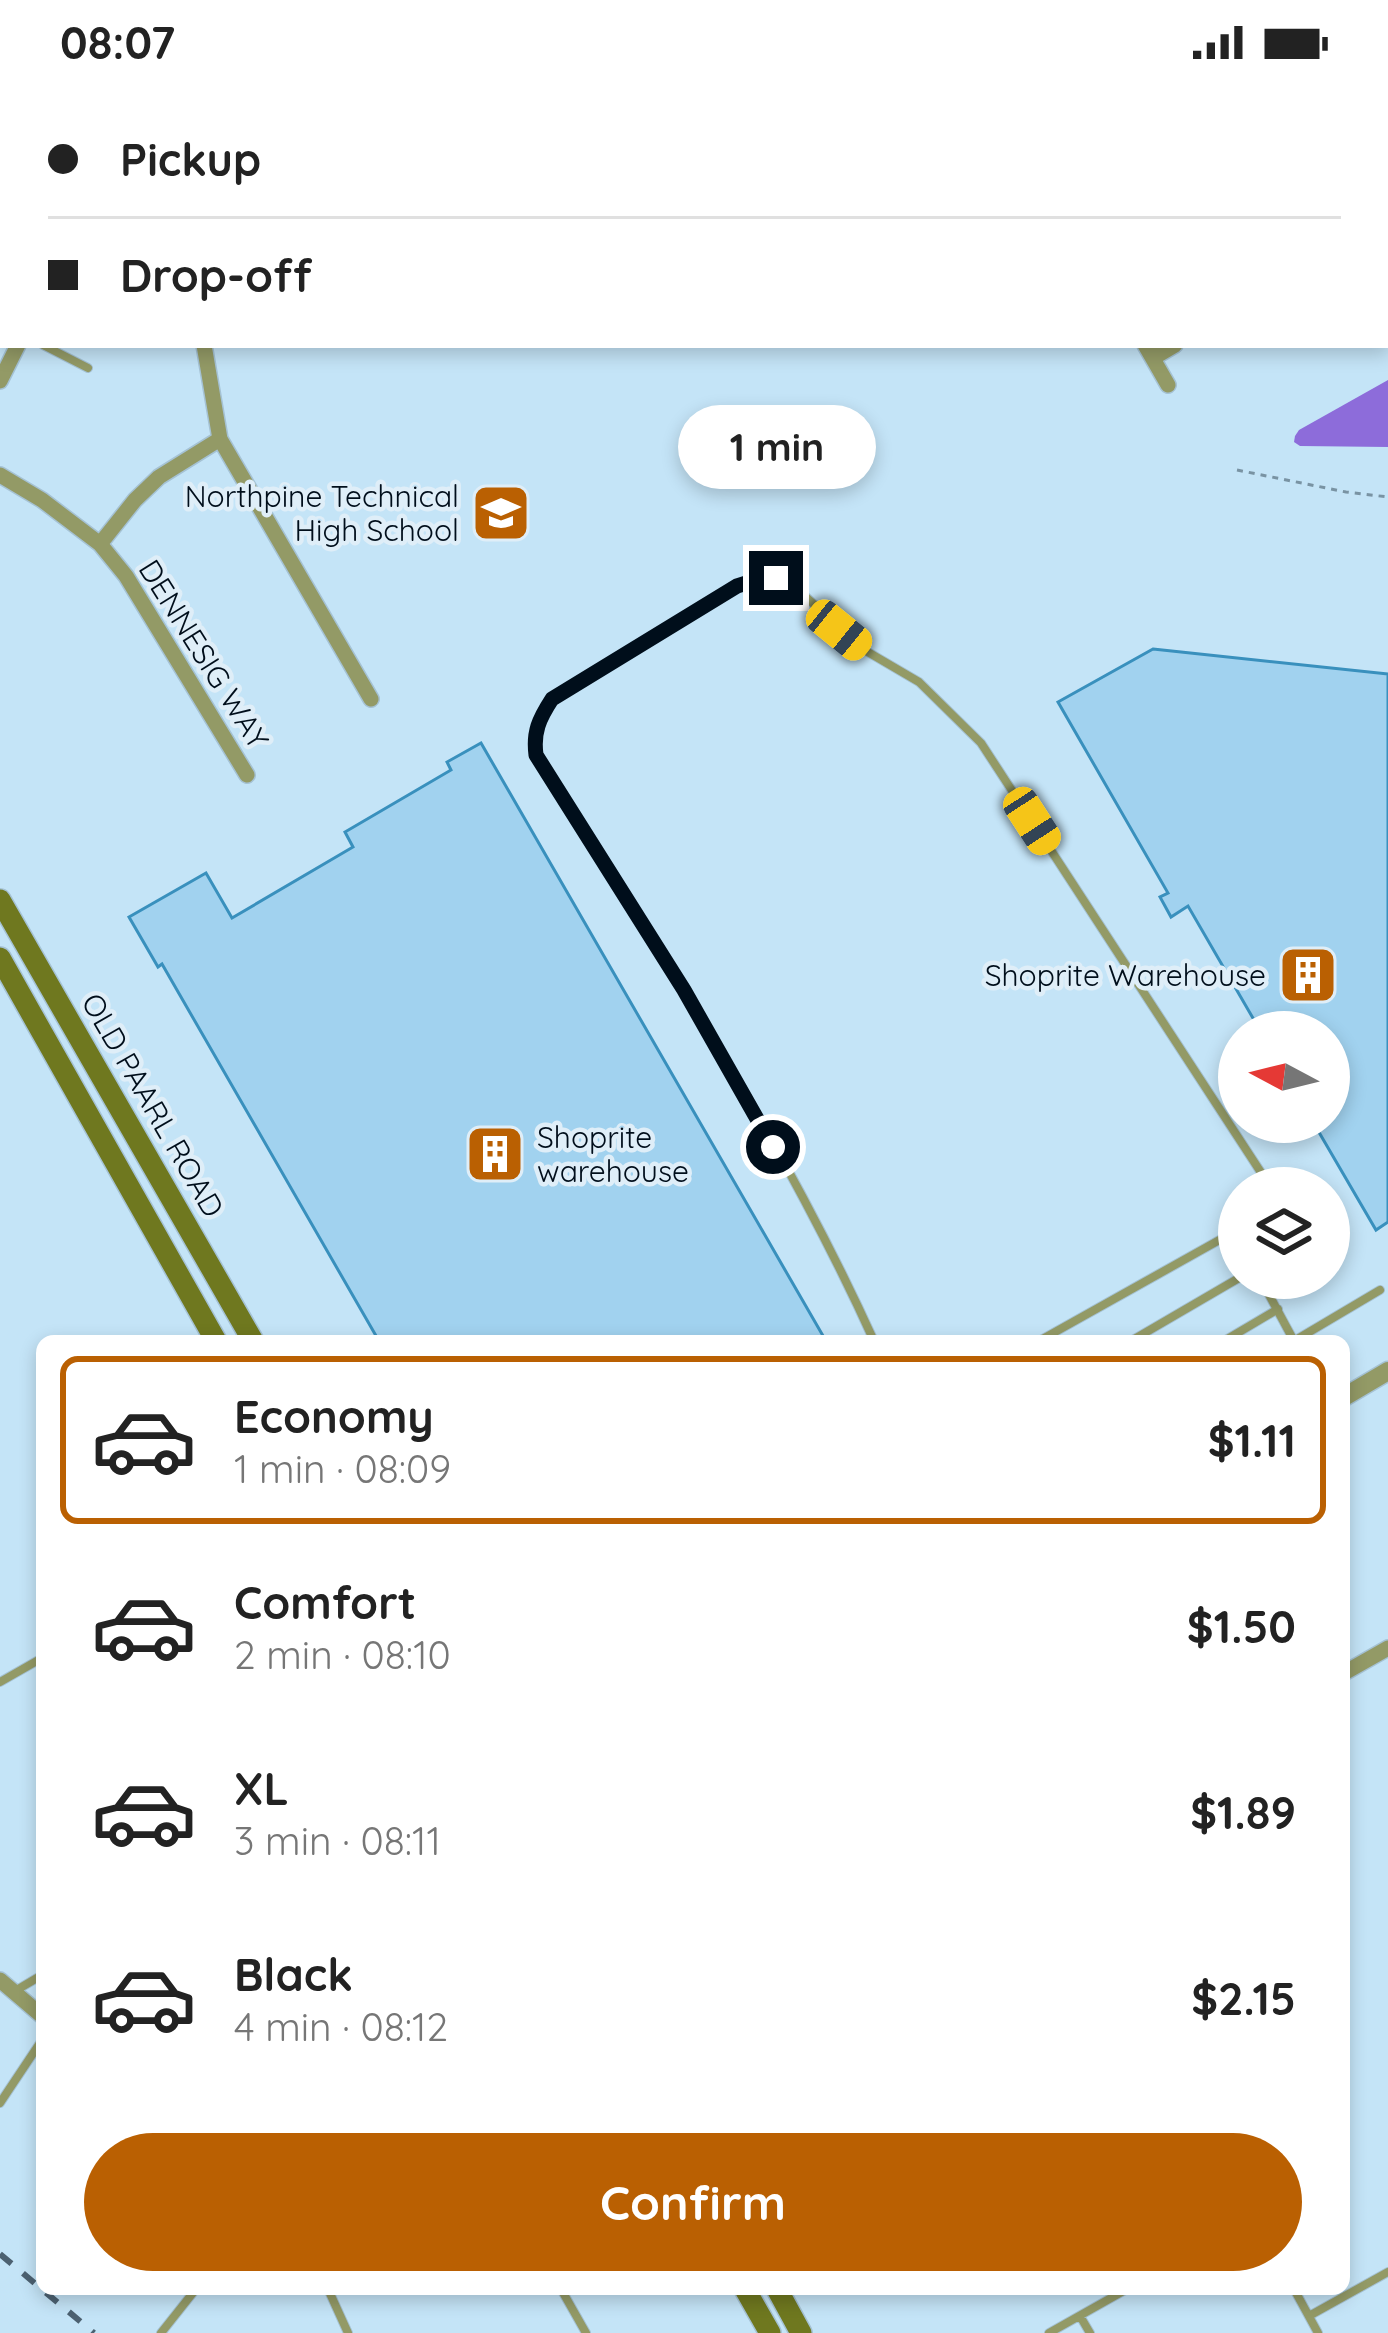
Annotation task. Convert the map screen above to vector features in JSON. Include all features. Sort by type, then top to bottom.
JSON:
[{"type":"main road","name":"OLD PAARL ROAD","points":[[2,909],[250,1335]]},
{"type":"main road","name":"OLD PAARL ROAD","points":[[0,958],[213,1335]]},
{"type":"main road","points":[[749,2295],[770,2333]]},
{"type":"main road","points":[[780,2295],[801,2333]]},
{"type":"street","points":[[0,381],[16,348]]},
{"type":"street","points":[[205,348],[220,439],[370,699]]},
{"type":"street","points":[[1149,352],[1168,385]]},
{"type":"street","points":[[100,544],[159,477],[220,439]]},
{"type":"street","name":"DENNESIG WAY","points":[[0,475],[100,544],[127,576],[247,775]]},
{"type":"street","points":[[1350,1393],[1388,1371]]},
{"type":"street","points":[[1350,1670],[1388,1648]]},
{"type":"street","points":[[0,1980],[36,2012]]},
{"type":"lane","points":[[50,348],[88,368]]},
{"type":"lane","points":[[871,1335],[784,1166],[684,990],[536,755],[538,720],[552,699],[737,586],[776,578],[793,585],[861,648],[930,691],[981,742],[1257,1167]]},
{"type":"lane","points":[[1050,1335],[1218,1241]]},
{"type":"lane","points":[[1141,1335],[1218,1290]]},
{"type":"lane","points":[[1304,1335],[1380,1290]]},
{"type":"lane","points":[[1272,1299],[1291,1335]]},
{"type":"lane","points":[[1234,1335],[1278,1310]]},
{"type":"lane","points":[[0,1682],[36,1661]]},
{"type":"lane","points":[[14,1992],[36,1979]]},
{"type":"lane","points":[[0,2103],[36,2049]]},
{"type":"lane","points":[[1350,2294],[1388,2272]]},
{"type":"lane","points":[[161,2333],[191,2295]]},
{"type":"lane","points":[[331,2295],[348,2333]]},
{"type":"lane","points":[[564,2295],[586,2333]]},
{"type":"lane","points":[[1049,2333],[1117,2295]]},
{"type":"lane","points":[[1297,2295],[1318,2333]]},
{"type":"lane","points":[[1309,2317],[1348,2295]]},
{"type":"lane","points":[[1080,2316],[1090,2333]]},
{"type":"path","points":[[1237,470],[1388,497]]},
{"type":"shaded area","points":[[1388,380],[1388,447],[1300,446],[1294,442],[1299,430]]},
{"type":"building","name":"Shoprite Warehouse","points":[[1153,649],[1388,674],[1388,1222],[1376,1230],[1350,1185],[1350,1167],[1339,1167],[1325,1143],[1350,1143],[1350,1011],[1249,1011],[1188,906],[1171,917],[1160,897],[1168,893],[1058,702]]},
{"type":"building","name":"Shoprite warehouse","points":[[481,743],[823,1335],[376,1335],[162,964],[158,967],[129,917],[206,873],[232,918],[353,847],[345,832],[451,770],[447,762]]},
{"type":"railway","points":[[0,2254],[36,2284]]},
{"type":"railway","points":[[49,2295],[94,2333]]},
{"type":"place","name":"Northpine Technical High School","points":[[501,513]]},
{"type":"place","name":"Shoprite Warehouse","points":[[1308,975]]},
{"type":"place","name":"Shoprite warehouse","points":[[495,1154]]},
{"type":"route","points":[[773,1147],[684,990],[536,755],[534,739],[538,720],[552,699],[737,586],[776,578]]}]
